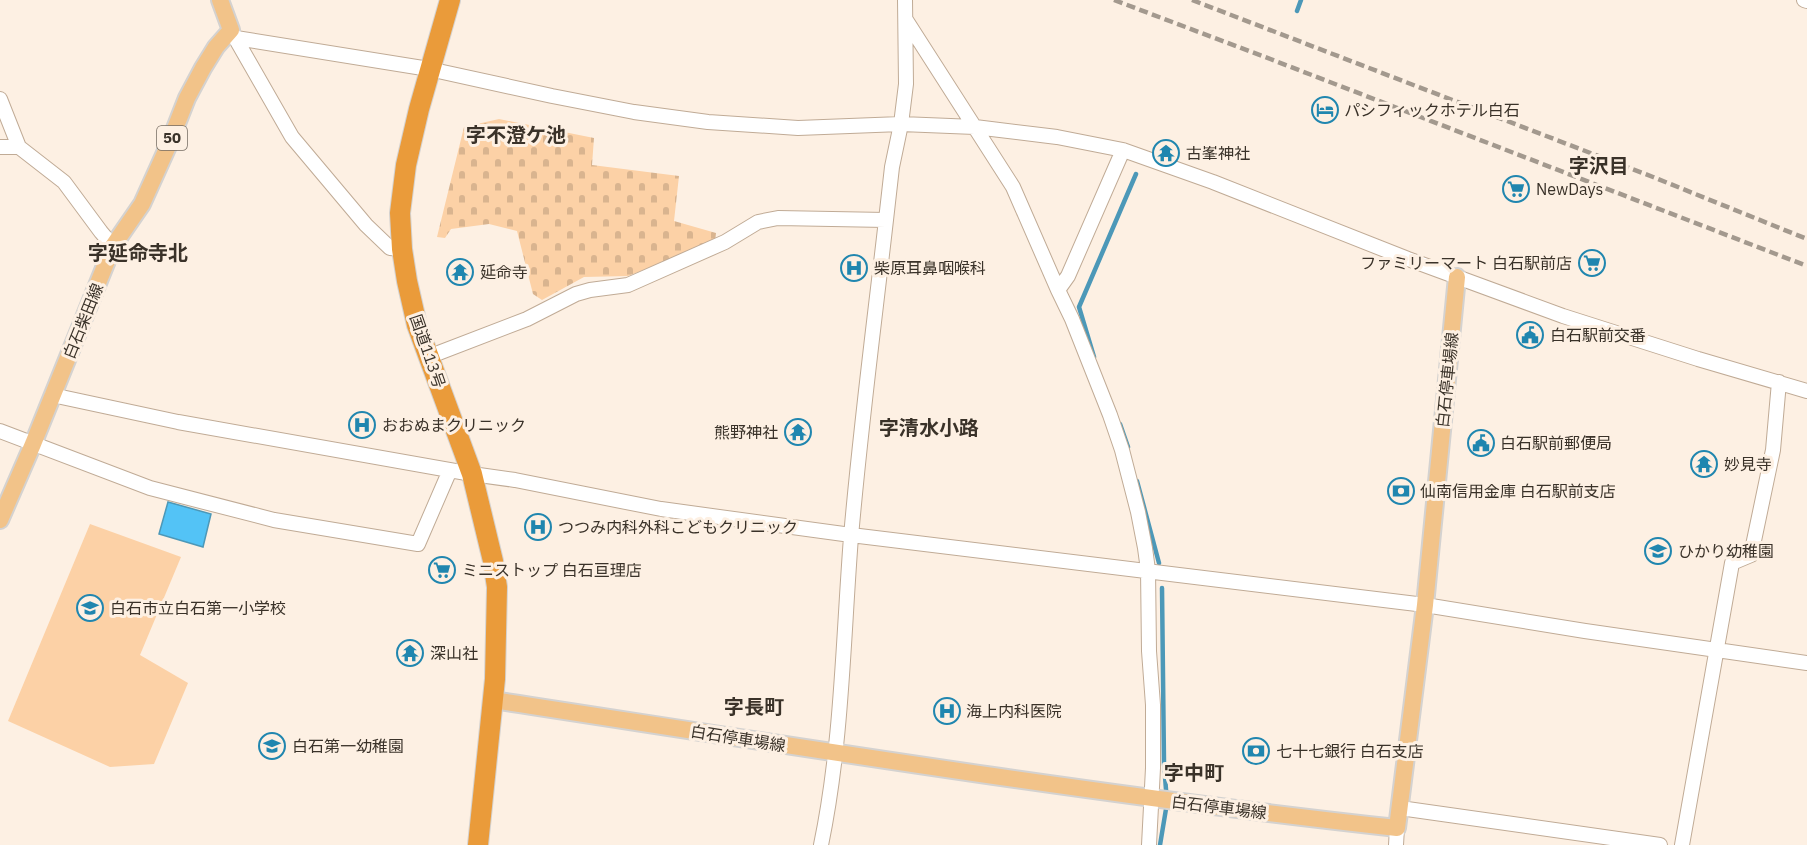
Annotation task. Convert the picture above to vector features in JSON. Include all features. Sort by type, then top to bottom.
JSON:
[{"type":"highway","name":"国道113号","points":[[450,0],[429,69],[406,165],[400,213],[402,249],[417,325],[472,474],[497,587],[494,700],[478,845]]},
{"type":"main road","points":[[220,0],[233,34]]},
{"type":"main road","name":"白石柴田線","points":[[0,520],[113,246],[142,204],[187,98],[203,68],[216,47],[233,34]]},
{"type":"main road","name":"白石停車場線","points":[[494,700],[1396,837],[1425,605],[1457,277]]},
{"type":"street","points":[[821,845],[836,753],[851,535],[886,220],[906,84],[905,0]]},
{"type":"street","points":[[906,20],[1013,187],[1076,330],[1122,450],[1138,512],[1148,570],[1149,651],[1160,800],[1149,845]]},
{"type":"street","points":[[233,34],[429,69],[634,112],[708,122],[798,128],[901,124],[975,127],[1057,137],[1123,150],[1213,182],[1408,259],[1563,316],[1698,360],[1807,391]]},
{"type":"street","points":[[233,34],[292,137],[366,225],[390,248],[402,249]]},
{"type":"street","points":[[0,99],[19,147],[64,182],[100,232],[113,246]]},
{"type":"street","points":[[0,147],[19,147]]},
{"type":"street","points":[[1058,290],[1068,276],[1123,150]]},
{"type":"street","points":[[428,357],[526,319],[576,294],[628,285],[725,242],[758,222],[778,218],[886,220]]},
{"type":"street","points":[[1682,845],[1732,563],[1751,555],[1773,450],[1779,382]]},
{"type":"street","points":[[52,395],[178,422],[515,480],[661,509],[851,535],[1425,605],[1807,663]]},
{"type":"street","points":[[0,431],[150,488],[274,520],[418,544],[450,470]]},
{"type":"street","points":[[1400,808],[1623,842],[1660,845]]},
{"type":"green space","points":[[499,119],[594,138],[592,165],[679,176],[674,221],[716,233],[715,242],[628,276],[584,277],[542,300],[533,294],[517,231],[489,224],[451,229],[445,238],[437,237],[464,127]]},
{"type":"green space","points":[[90,524],[181,557],[140,655],[188,683],[154,764],[110,767],[8,721]]},
{"type":"water","points":[[168,502],[211,514],[203,547],[159,534]]},
{"type":"waterway","points":[[1297,11],[1301,0]]},
{"type":"waterway","points":[[1094,357],[1079,307],[1136,174]]},
{"type":"waterway","points":[[1120,424],[1128,447]]},
{"type":"waterway","points":[[1137,481],[1159,563]]},
{"type":"waterway","points":[[1160,845],[1167,803],[1164,763],[1162,588]]},
{"type":"railway","points":[[1114,0],[1807,266]]},
{"type":"railway","points":[[1192,0],[1653,177],[1807,239]]},
{"type":"place","name":"パシフィックホテル白石","points":[[1325,110]]},
{"type":"place","name":"古峯神社","points":[[1166,153]]},
{"type":"place","name":"NewDays","points":[[1516,189]]},
{"type":"place","name":"ファミリーマート 白石駅前店","points":[[1592,263]]},
{"type":"place","name":"柴原耳鼻咽喉科","points":[[854,268]]},
{"type":"place","name":"延命寺","points":[[460,272]]},
{"type":"place","name":"白石駅前交番","points":[[1530,335]]},
{"type":"place","name":"おおぬまクリニック","points":[[362,425]]},
{"type":"place","name":"熊野神社","points":[[798,432]]},
{"type":"place","name":"白石駅前郵便局","points":[[1481,443]]},
{"type":"place","name":"妙見寺","points":[[1704,464]]},
{"type":"place","name":"仙南信用金庫 白石駅前支店","points":[[1401,491]]},
{"type":"place","name":"つつみ内科外科こどもクリニック","points":[[538,527]]},
{"type":"place","name":"ひかり幼稚園","points":[[1658,551]]},
{"type":"place","name":"ミニストップ 白石亘理店","points":[[442,570]]},
{"type":"place","name":"白石市立白石第一小学校","points":[[90,608]]},
{"type":"place","name":"深山社","points":[[410,653]]},
{"type":"place","name":"海上内科医院","points":[[947,711]]},
{"type":"place","name":"白石第一幼稚園","points":[[272,746]]},
{"type":"place","name":"七十七銀行 白石支店","points":[[1256,751]]},
{"type":"district","name":"字不澄ケ池","points":[[516,135]]},
{"type":"district","name":"字沢目","points":[[1599,166]]},
{"type":"district","name":"字延命寺北","points":[[138,253]]},
{"type":"district","name":"字清水小路","points":[[929,428]]},
{"type":"district","name":"字長町","points":[[754,707]]},
{"type":"district","name":"字中町","points":[[1194,773]]}]
